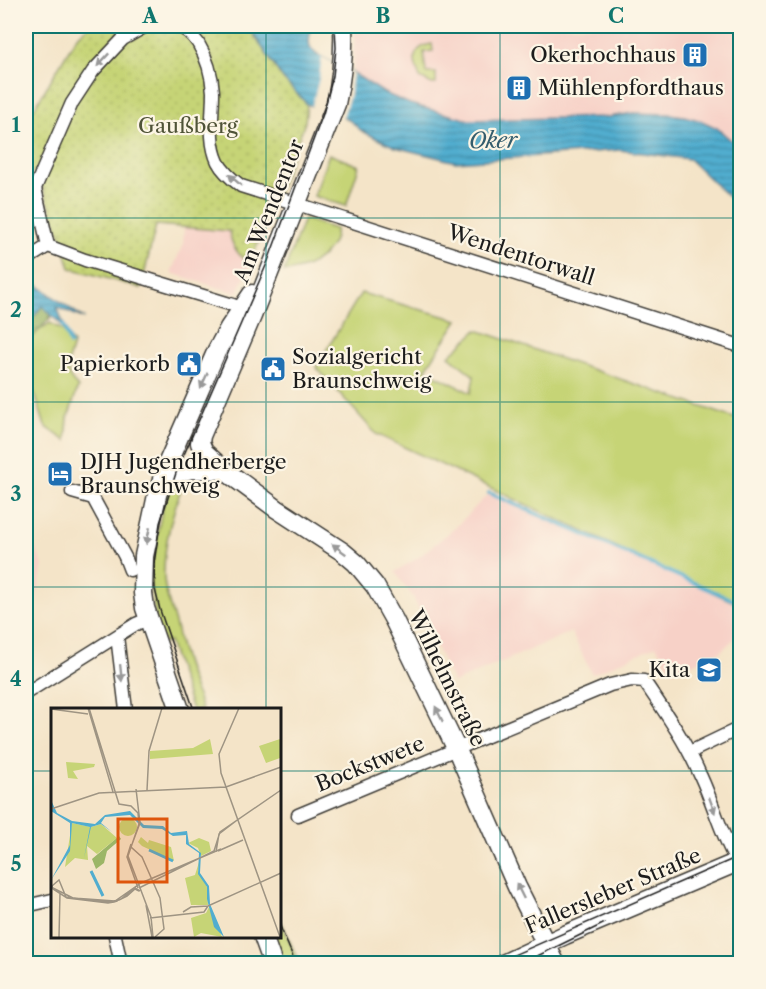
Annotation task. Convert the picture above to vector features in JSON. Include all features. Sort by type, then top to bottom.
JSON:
[{"type":"main road","points":[[331,26],[338,65]]},
{"type":"main road","points":[[338,65],[344,48],[343,26]]},
{"type":"main road","name":"Am Wendentor","points":[[224,470],[204,452],[200,443],[201,436],[255,287],[292,203],[326,115],[339,91],[338,65]]},
{"type":"main road","name":"Am Wendentor","points":[[179,708],[148,619],[143,593],[144,556],[157,495],[172,450],[229,328],[246,316]]},
{"type":"main road","points":[[162,479],[191,469],[224,470]]},
{"type":"main road","name":"Wilhelmstraße","points":[[224,470],[277,509],[343,552],[369,577],[394,620],[457,750],[518,887],[556,963]]},
{"type":"main road","name":"Fallersleber Straße","points":[[502,963],[739,862]]},
{"type":"main road","points":[[264,938],[273,963]]},
{"type":"street","points":[[48,246],[30,185],[72,103],[93,71],[123,39],[149,26]]},
{"type":"street","name":"Wendentorwall","points":[[177,26],[194,38],[207,58],[213,90],[214,150],[219,164],[241,186],[741,346]]},
{"type":"street","points":[[26,262],[48,246]]},
{"type":"street","points":[[48,246],[246,316]]},
{"type":"street","points":[[72,492],[93,498],[130,570]]},
{"type":"street","points":[[26,693],[136,624],[148,619]]},
{"type":"street","points":[[117,636],[126,708]]},
{"type":"street","name":"Bockstwete","points":[[298,815],[610,685],[632,680],[644,681],[690,752]]},
{"type":"street","points":[[739,862],[725,840],[690,752],[741,728]]},
{"type":"street","points":[[26,906],[51,900]]},
{"type":"street","points":[[115,938],[121,963]]},
{"type":"shaded area","points":[[355,26],[740,26],[740,148],[716,128],[702,121],[669,114],[633,113],[608,117],[469,120],[410,104],[384,93],[353,73]]},
{"type":"shaded area","points":[[184,227],[229,231],[231,242],[241,257],[250,264],[238,291],[216,287],[171,273],[183,244]]},
{"type":"shaded area","points":[[489,493],[740,603],[740,629],[733,640],[720,652],[673,672],[656,646],[592,674],[571,632],[453,683],[413,597],[395,572],[419,557],[455,528]]},
{"type":"shaded area","points":[[26,527],[43,565],[34,610],[26,616]]},
{"type":"green space","name":"Gaußberg","points":[[89,26],[248,26],[283,79],[307,104],[305,122],[250,264],[236,250],[229,231],[156,225],[141,288],[70,268],[38,176],[26,167],[26,122],[77,36]]},
{"type":"green space","points":[[432,44],[433,51],[424,52],[426,73],[436,73],[436,84],[420,78],[415,61],[415,56],[420,49]]},
{"type":"green space","points":[[329,154],[359,166],[346,206],[314,196]]},
{"type":"green space","points":[[304,219],[335,229],[333,242],[314,262],[303,268],[284,272]]},
{"type":"green space","points":[[361,293],[458,320],[425,370],[471,393],[474,376],[449,356],[477,330],[740,420],[740,605],[376,434],[316,367]]},
{"type":"green space","points":[[42,305],[52,316],[26,344],[26,327]]},
{"type":"green space","points":[[50,323],[64,331],[73,344],[67,367],[69,376],[78,387],[68,418],[66,441],[45,426],[26,375],[26,344]]},
{"type":"green space","points":[[186,475],[167,538],[164,578],[183,654],[201,708],[191,708],[169,642],[164,643],[156,622],[149,575],[166,490],[174,481]]},
{"type":"green space","points":[[280,918],[299,963],[283,963],[271,938],[280,938]]},
{"type":"water","name":"Oker","points":[[248,26],[305,26],[310,31],[310,47],[316,54],[353,73],[384,93],[410,104],[469,120],[608,117],[633,113],[669,114],[702,121],[717,128],[740,148],[740,208],[689,159],[620,150],[456,162],[395,147],[362,131],[349,120],[307,104],[283,79]]},
{"type":"water","points":[[26,275],[85,319],[57,307],[65,328],[42,306],[26,327],[26,312],[35,295],[26,284]]},
{"type":"pier","points":[[322,57],[353,73],[349,98],[342,120],[311,109]]},
{"type":"waterway","points":[[63,325],[70,344]]},
{"type":"waterway","points":[[489,493],[740,603]]},
{"type":"tram line","points":[[193,708],[155,589],[154,564],[160,523],[176,473],[268,261],[323,114],[333,76],[336,48],[335,26]]},
{"type":"tram line","points":[[493,964],[740,856]]},
{"type":"tram line","points":[[521,964],[605,923]]},
{"type":"tram line","points":[[280,926],[296,964]]},
{"type":"place","name":"Okerhochhaus","points":[[695,55]]},
{"type":"place","name":"Mühlenpfordthaus","points":[[519,88]]},
{"type":"place","name":"Papierkorb","points":[[189,364]]},
{"type":"place","name":"Sozialgericht Braunschweig","points":[[273,369]]},
{"type":"place","name":"DJH Jugendherberge Braunschweig","points":[[60,474]]},
{"type":"place","name":"Kita","points":[[709,670]]}]
